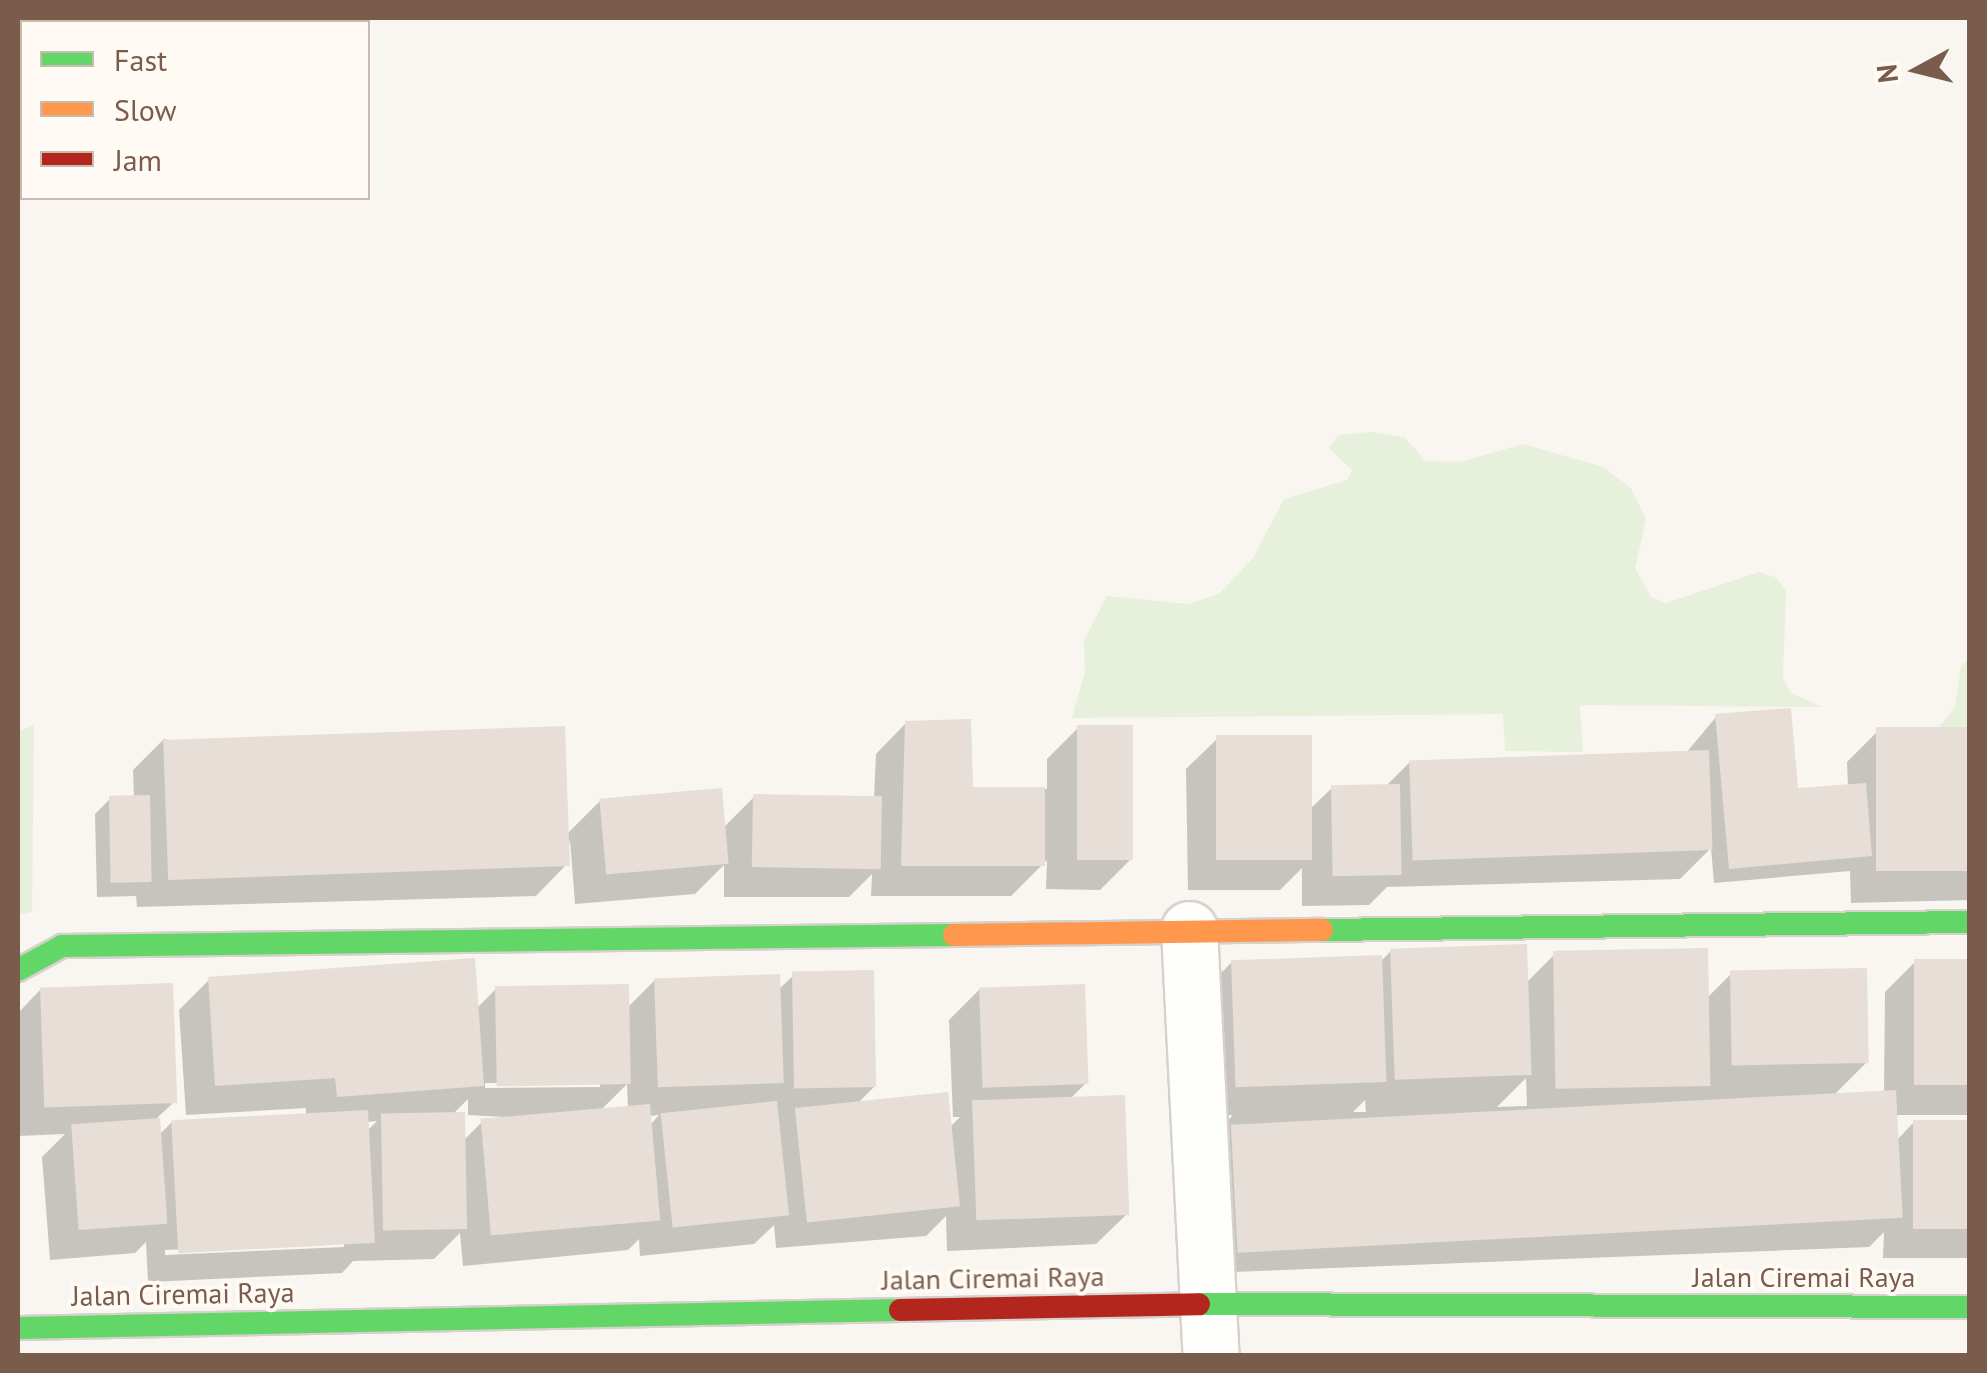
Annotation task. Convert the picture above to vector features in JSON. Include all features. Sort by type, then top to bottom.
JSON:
[{"type":"street","points":[[18,970],[62,946],[1970,922]]},
{"type":"street","points":[[1188,929],[1211,1330]]},
{"type":"street","name":"Jalan Ciremai Raya","points":[[18,1328],[1211,1330],[1970,1307]]},
{"type":"green space","points":[[1372,432],[1404,437],[1426,461],[1460,462],[1523,444],[1603,467],[1630,487],[1646,519],[1635,568],[1651,597],[1666,603],[1759,572],[1775,577],[1786,590],[1783,678],[1791,693],[1822,707],[1580,705],[1583,752],[1505,751],[1503,714],[1072,718],[1085,672],[1084,640],[1107,596],[1188,604],[1219,594],[1253,558],[1284,499],[1347,480],[1352,470],[1329,448],[1338,435]]},
{"type":"green space","points":[[1969,659],[1969,732],[1934,733],[1955,707],[1961,666]]},
{"type":"green space","points":[[34,725],[32,912],[18,915],[18,731]]},
{"type":"building","points":[[1791,708],[1798,788],[1866,783],[1872,856],[1729,869],[1715,714]]},
{"type":"building","points":[[971,719],[973,787],[1045,787],[1045,866],[901,866],[905,721]]},
{"type":"building","points":[[1077,725],[1133,725],[1133,860],[1077,860]]},
{"type":"building","points":[[565,726],[570,866],[168,880],[163,740]]},
{"type":"building","points":[[1876,727],[1970,727],[1970,871],[1876,871]]},
{"type":"building","points":[[1216,735],[1312,735],[1312,860],[1216,860]]},
{"type":"building","points":[[1709,750],[1712,850],[1413,860],[1409,760]]},
{"type":"building","points":[[1400,784],[1402,875],[1333,876],[1331,785]]},
{"type":"building","points":[[722,788],[729,864],[606,874],[599,799]]},
{"type":"building","points":[[753,794],[882,796],[881,869],[752,867]]},
{"type":"building","points":[[150,795],[152,882],[111,883],[109,796]]},
{"type":"building","points":[[1527,944],[1532,1075],[1395,1080],[1390,949]]},
{"type":"building","points":[[1708,948],[1710,1086],[1555,1089],[1553,951]]},
{"type":"building","points":[[1382,955],[1386,1082],[1236,1087],[1231,960]]},
{"type":"building","points":[[475,958],[484,1086],[337,1097],[335,1078],[215,1086],[208,977]]},
{"type":"building","points":[[1914,959],[1970,959],[1970,1085],[1914,1085]]},
{"type":"building","points":[[1867,968],[1869,1063],[1732,1065],[1730,970]]},
{"type":"building","points":[[874,970],[876,1087],[794,1088],[792,971]]},
{"type":"building","points":[[780,974],[784,1083],[658,1087],[654,978]]},
{"type":"building","points":[[173,983],[177,1103],[44,1108],[40,988]]},
{"type":"building","points":[[629,984],[631,1084],[497,1086],[495,986]]},
{"type":"building","points":[[1085,984],[1088,1084],[983,1088],[979,988]]},
{"type":"building","points":[[1896,1090],[1903,1218],[1238,1253],[1231,1125]]},
{"type":"building","points":[[948,1092],[960,1206],[807,1222],[795,1108]]},
{"type":"building","points":[[1125,1095],[1129,1215],[976,1220],[972,1100]]},
{"type":"building","points":[[777,1101],[789,1215],[673,1228],[661,1113]]},
{"type":"building","points":[[650,1104],[660,1221],[491,1235],[481,1119]]},
{"type":"building","points":[[368,1110],[375,1243],[178,1253],[171,1120]]},
{"type":"building","points":[[465,1112],[467,1229],[383,1230],[381,1113]]},
{"type":"building","points":[[160,1118],[167,1224],[79,1230],[71,1124]]},
{"type":"building","points":[[1913,1120],[1970,1120],[1970,1229],[1913,1229]]},
{"type":"traffic: fast","points":[[1322,930],[1970,922]]},
{"type":"traffic: fast","points":[[18,970],[62,946],[954,935]]},
{"type":"traffic: fast","points":[[1199,1304],[1970,1307]]},
{"type":"traffic: fast","points":[[18,1328],[900,1310]]},
{"type":"traffic: slow","points":[[954,935],[1322,930]]},
{"type":"traffic: jam","points":[[900,1310],[1199,1304]]}]
